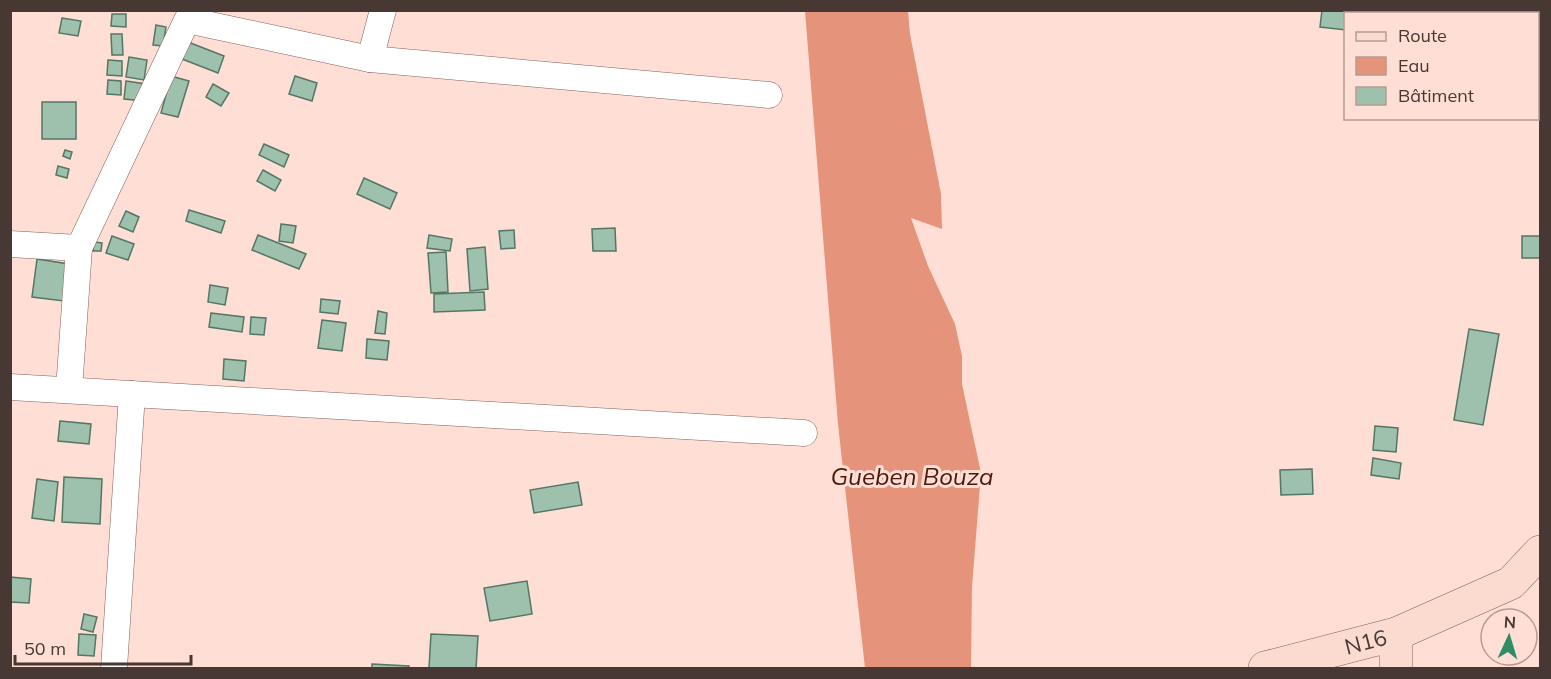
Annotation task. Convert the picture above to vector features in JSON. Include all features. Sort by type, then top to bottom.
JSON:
[{"type":"street","points":[[370,59],[383,10]]},
{"type":"street","points":[[69,390],[79,248],[187,20],[370,59],[769,95]]},
{"type":"street","points":[[10,244],[79,248]]},
{"type":"street","points":[[10,387],[804,433]]},
{"type":"street","points":[[114,669],[132,394]]},
{"type":"street","points":[[1396,634],[1511,583],[1540,552]]},
{"type":"street","name":"N16","points":[[1265,669],[1396,634],[1396,669]]},
{"type":"water","name":"Gueben Bouza","points":[[805,11],[908,11],[910,34],[941,194],[942,229],[911,218],[928,266],[955,324],[962,356],[962,384],[981,473],[972,587],[971,668],[865,668],[838,424]]},
{"type":"building","points":[[1322,10],[1352,10],[1352,12],[1344,12],[1344,30],[1320,27]]},
{"type":"building","points":[[112,14],[126,14],[126,27],[111,26]]},
{"type":"building","points":[[62,18],[81,21],[78,36],[59,33]]},
{"type":"building","points":[[156,25],[166,27],[163,46],[153,45]]},
{"type":"building","points":[[111,34],[122,34],[123,55],[112,55]]},
{"type":"building","points":[[188,42],[224,56],[218,73],[182,59]]},
{"type":"building","points":[[129,57],[147,60],[144,80],[126,77]]},
{"type":"building","points":[[108,60],[122,61],[122,76],[107,75]]},
{"type":"building","points":[[171,76],[189,81],[178,117],[161,113]]},
{"type":"building","points":[[295,76],[317,83],[312,101],[289,94]]},
{"type":"building","points":[[108,80],[121,81],[121,95],[107,94]]},
{"type":"building","points":[[126,81],[146,84],[144,101],[124,99]]},
{"type":"building","points":[[213,84],[229,93],[221,106],[206,97]]},
{"type":"building","points":[[42,102],[76,102],[76,139],[42,139]]},
{"type":"building","points":[[264,144],[289,155],[284,167],[259,155]]},
{"type":"building","points":[[65,150],[72,152],[70,159],[63,156]]},
{"type":"building","points":[[58,166],[69,169],[67,178],[56,175]]},
{"type":"building","points":[[263,170],[281,180],[275,191],[257,181]]},
{"type":"building","points":[[364,178],[397,193],[390,209],[357,194]]},
{"type":"building","points":[[189,210],[225,221],[221,233],[186,221]]},
{"type":"building","points":[[126,211],[139,217],[133,232],[119,226]]},
{"type":"building","points":[[281,224],[296,226],[293,243],[279,241]]},
{"type":"building","points":[[615,228],[616,251],[593,251],[592,229]]},
{"type":"building","points":[[514,230],[515,248],[501,249],[499,231]]},
{"type":"building","points":[[258,235],[306,254],[299,269],[252,250]]},
{"type":"building","points":[[429,235],[452,239],[450,251],[427,248]]},
{"type":"building","points":[[112,236],[134,244],[128,260],[106,253]]},
{"type":"building","points":[[1522,236],[1540,236],[1540,258],[1522,258]]},
{"type":"building","points":[[94,242],[102,243],[101,251],[93,251]]},
{"type":"building","points":[[485,247],[488,289],[470,291],[467,249]]},
{"type":"building","points":[[446,252],[448,292],[431,293],[428,253]]},
{"type":"building","points":[[37,259],[69,264],[64,301],[32,297]]},
{"type":"building","points":[[210,285],[228,288],[225,305],[208,302]]},
{"type":"building","points":[[484,292],[485,310],[434,312],[434,294]]},
{"type":"building","points":[[321,299],[340,301],[338,314],[320,312]]},
{"type":"building","points":[[378,311],[387,313],[385,334],[375,333]]},
{"type":"building","points":[[211,313],[244,317],[242,332],[209,327]]},
{"type":"building","points":[[251,317],[266,318],[264,335],[250,334]]},
{"type":"building","points":[[322,320],[346,323],[342,351],[318,348]]},
{"type":"building","points":[[1469,329],[1499,334],[1483,425],[1454,420]]},
{"type":"building","points":[[367,339],[389,341],[387,360],[366,358]]},
{"type":"building","points":[[224,359],[246,361],[244,381],[223,379]]},
{"type":"building","points":[[60,421],[91,424],[89,444],[58,441]]},
{"type":"building","points":[[1375,426],[1398,428],[1396,452],[1373,450]]},
{"type":"building","points":[[1373,458],[1401,463],[1399,479],[1371,475]]},
{"type":"building","points":[[1312,469],[1313,494],[1281,495],[1280,470]]},
{"type":"building","points":[[64,477],[102,479],[100,524],[62,522]]},
{"type":"building","points":[[37,479],[58,482],[54,521],[32,518]]},
{"type":"building","points":[[578,482],[582,505],[534,513],[530,490]]},
{"type":"building","points":[[10,577],[31,579],[29,603],[10,602]]},
{"type":"building","points":[[527,581],[532,614],[490,621],[484,588]]},
{"type":"building","points":[[84,614],[97,617],[93,632],[81,629]]},
{"type":"building","points":[[79,634],[96,635],[94,656],[78,655]]},
{"type":"building","points":[[431,634],[478,636],[476,668],[429,668]]},
{"type":"building","points":[[372,664],[409,666],[409,668],[372,668]]}]
